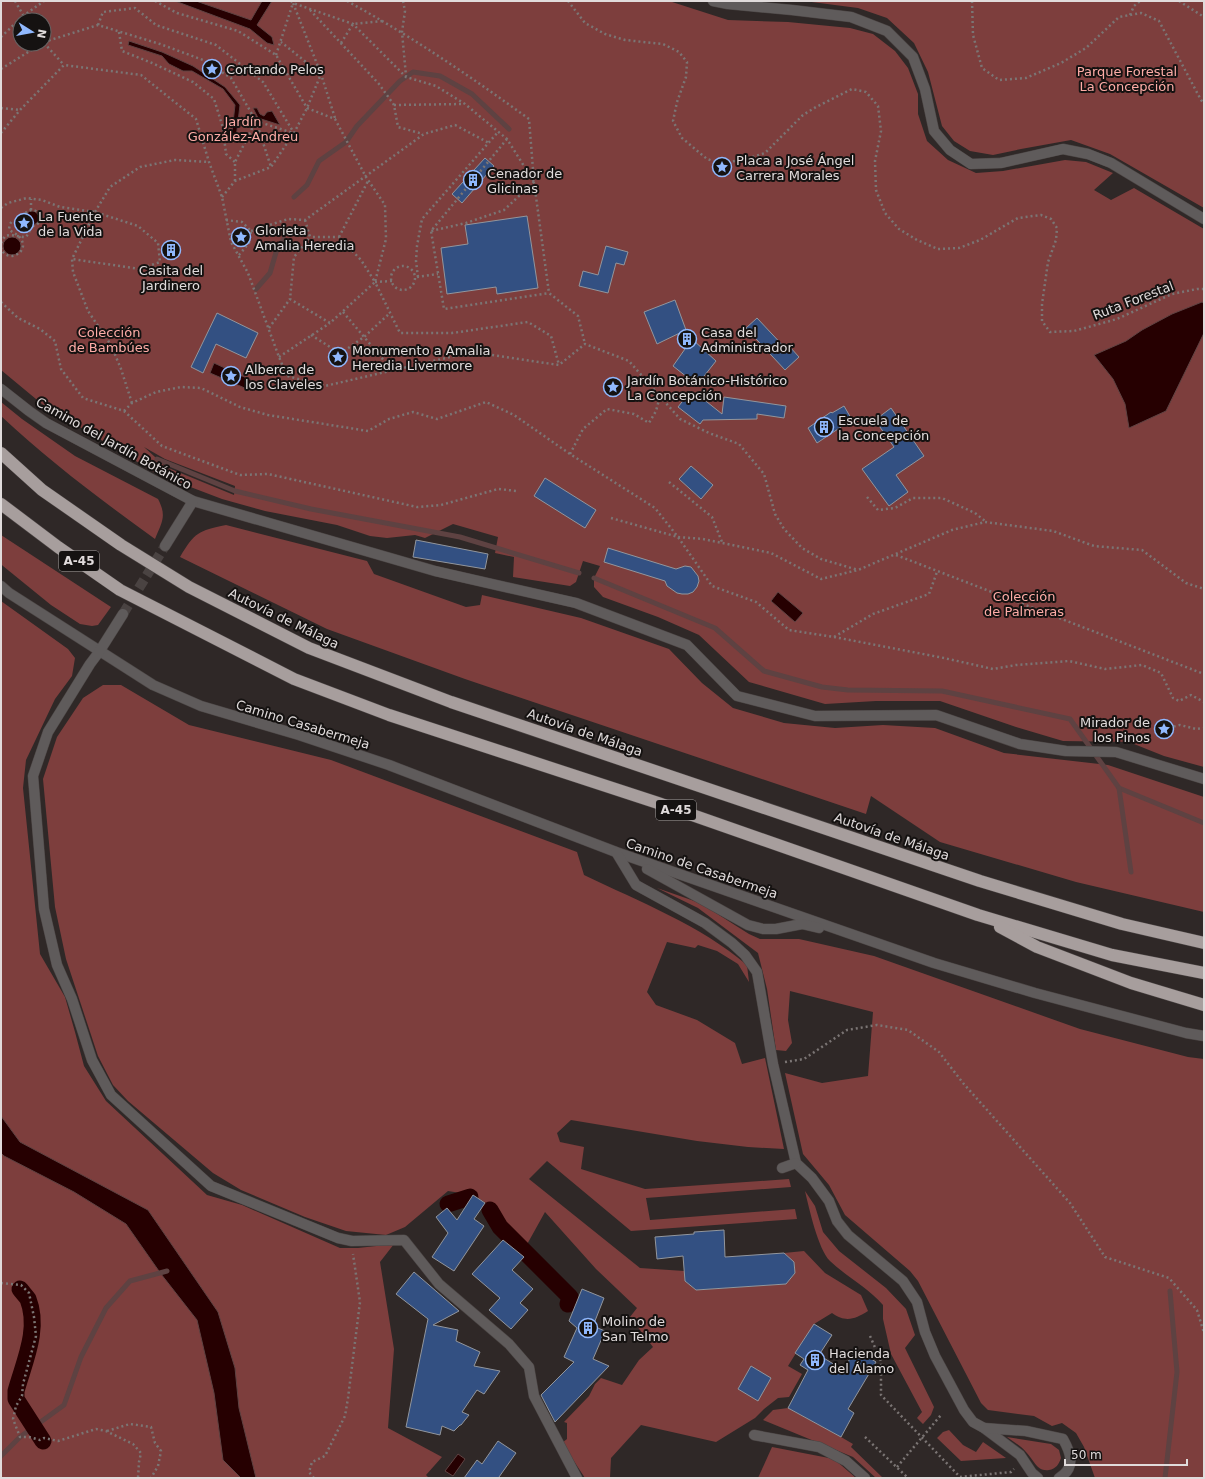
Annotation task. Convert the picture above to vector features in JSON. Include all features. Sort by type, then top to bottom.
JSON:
[{"type":"highway","name":"Autovía de Málaga","points":[[1,453],[42,490],[121,545],[189,587],[309,648],[451,702],[980,881],[1122,924],[1204,943]]},
{"type":"highway","name":"A-45","points":[[1,504],[58,547],[120,590],[294,678],[389,715],[658,804],[978,915],[1112,955],[1204,973]]},
{"type":"highway","points":[[978,915],[1037,947],[1131,983],[1204,1005]]},
{"type":"street","points":[[713,1],[728,4],[851,17],[887,31],[913,57],[925,89],[934,131],[950,150],[971,164],[1001,163],[1063,149],[1088,154],[1111,162],[1204,219]]},
{"type":"street","name":"Camino del Jardín Botánico","points":[[1,389],[46,423],[193,502],[165,546]]},
{"type":"street","points":[[193,502],[434,571],[576,604],[687,645],[737,696],[815,716],[936,715],[1020,744],[1066,751],[1116,752],[1204,779]]},
{"type":"street","name":"Camino Casabermeja","points":[[1,586],[9,593],[99,652],[153,685],[201,706],[299,735],[389,765],[616,852]]},
{"type":"street","points":[[123,614],[48,732],[34,776],[44,909],[57,965],[72,999],[92,1060],[111,1095],[211,1186],[338,1238],[352,1242],[404,1240],[439,1284],[509,1344],[529,1367],[534,1396],[576,1478]]},
{"type":"street","points":[[616,852],[636,885],[705,923],[732,943],[745,955],[757,972],[773,1064],[796,1163],[812,1178],[830,1201],[837,1221],[848,1235],[902,1281],[917,1302],[925,1332],[935,1356],[964,1410],[973,1422],[984,1428],[1020,1455],[1037,1478]]},
{"type":"street","name":"Camino de Casabermeja","points":[[616,852],[696,881],[850,933]]},
{"type":"street","name":"Camino de Casabermeja","points":[[616,852],[748,925],[763,929],[776,929],[802,924],[842,934],[850,933]]},
{"type":"street","points":[[850,933],[934,963],[1035,993],[1186,1033],[1204,1036]]},
{"type":"street","points":[[782,1168],[796,1163]]},
{"type":"street","points":[[984,1428],[1026,1431],[1063,1439],[1071,1456],[1069,1466],[1065,1474],[1058,1478]]},
{"type":"street","points":[[754,1435],[819,1447],[846,1461],[865,1478]]},
{"type":"path","points":[[14,1],[21,12]]},
{"type":"path","points":[[29,12],[44,1]]},
{"type":"path","points":[[155,1],[176,13],[238,31],[276,55],[307,108],[336,119]]},
{"type":"path","points":[[347,1],[384,21],[458,68],[529,119],[534,182],[549,293],[578,316],[585,344]]},
{"type":"path","points":[[403,1],[406,11],[402,32],[406,77]]},
{"type":"path","name":"Ruta Forestal","points":[[568,1],[585,23],[605,34],[625,40],[663,44],[679,52],[687,62],[686,77],[677,102],[673,121],[682,138],[706,159],[719,163],[743,160],[765,153],[803,116],[816,107],[852,89],[866,92],[878,106],[881,131],[875,161],[876,190],[886,213],[900,229],[917,240],[938,249],[959,248],[980,240],[1018,218],[1041,215],[1051,219],[1057,228],[1056,240],[1048,262],[1042,304],[1042,321],[1050,332],[1074,331],[1117,319],[1172,294],[1204,289]]},
{"type":"path","points":[[972,1],[973,35],[982,68],[999,80],[1026,78],[1061,63],[1086,48],[1119,16],[1141,13],[1159,22],[1204,103]]},
{"type":"path","points":[[1129,15],[1134,6],[1140,1]]},
{"type":"path","points":[[1179,1],[1204,17]]},
{"type":"path","points":[[276,55],[292,2]]},
{"type":"path","points":[[292,2],[353,24],[384,21]]},
{"type":"path","points":[[279,357],[330,323],[375,282],[386,239],[385,205],[368,181],[336,119],[321,74],[292,2]]},
{"type":"path","points":[[98,26],[103,12],[135,8],[156,25],[216,44],[263,82],[294,133]]},
{"type":"path","points":[[310,9],[379,84],[394,105],[398,126],[424,134]]},
{"type":"path","points":[[341,43],[353,24]]},
{"type":"path","points":[[353,24],[406,77],[436,86],[465,104],[498,132],[507,140],[534,182]]},
{"type":"path","points":[[1,36],[12,26]]},
{"type":"path","points":[[52,40],[98,26],[160,44],[203,60],[231,78],[256,121],[271,167]]},
{"type":"path","points":[[119,32],[122,51],[152,62],[193,82],[214,99],[223,128],[226,154],[235,162]]},
{"type":"path","points":[[280,42],[321,74]]},
{"type":"path","points":[[52,51],[64,65],[141,75],[196,119],[209,162],[222,196],[231,242],[248,273],[287,376],[325,386],[472,352],[559,365],[585,344]]},
{"type":"path","points":[[1,68],[28,52]]},
{"type":"path","points":[[1,133],[20,110],[64,65]]},
{"type":"path","points":[[222,196],[235,181],[271,167],[294,133],[307,108],[321,74]]},
{"type":"path","points":[[394,105],[465,104]]},
{"type":"path","points":[[1,108],[20,110]]},
{"type":"path","points":[[256,121],[294,133]]},
{"type":"path","points":[[235,181],[235,162],[256,121]]},
{"type":"path","points":[[251,231],[288,219],[305,220],[424,134],[455,125],[489,142]]},
{"type":"path","points":[[416,277],[411,269],[401,267],[393,272],[392,282],[398,289],[405,290],[414,282],[416,277],[417,246],[422,219],[498,132]]},
{"type":"path","points":[[507,140],[431,231],[444,309],[549,293]]},
{"type":"path","points":[[132,403],[121,369],[111,345],[88,311],[74,272],[72,259],[95,212],[110,187],[140,167],[175,160],[209,162]]},
{"type":"path","points":[[339,237],[368,181]]},
{"type":"path","points":[[431,231],[466,223],[504,210],[534,182]]},
{"type":"path","points":[[31,198],[31,210]]},
{"type":"path","points":[[1,208],[8,203],[31,198],[42,200],[60,207],[95,212],[138,226],[158,243],[160,262],[140,269],[72,259]]},
{"type":"path","points":[[1,243],[6,236],[11,234],[17,235],[26,237],[30,229],[26,224],[24,215],[31,210],[38,213],[40,216],[39,221],[33,226],[26,224],[14,221],[10,224],[9,228],[11,232],[17,235],[21,239],[23,245],[22,250],[18,255],[12,257],[7,255],[2,252],[1,248]]},
{"type":"path","points":[[226,220],[242,222],[251,231]]},
{"type":"path","points":[[305,220],[310,237]]},
{"type":"path","points":[[239,255],[249,243],[251,231]]},
{"type":"path","points":[[310,237],[339,237],[361,260],[375,282],[400,333],[452,333],[528,322],[551,336],[559,365]]},
{"type":"path","points":[[269,328],[290,300],[294,257],[310,237]]},
{"type":"path","points":[[416,277],[438,274]]},
{"type":"path","points":[[375,282],[392,282]]},
{"type":"path","points":[[290,300],[330,323]]},
{"type":"path","points":[[1,302],[18,318],[40,330],[55,341],[61,369],[83,398],[124,411],[162,446],[240,475],[268,474],[417,507],[441,505],[498,489],[517,491]]},
{"type":"path","points":[[343,312],[392,370]]},
{"type":"path","points":[[338,352],[340,350],[344,351],[364,337],[390,313]]},
{"type":"path","points":[[311,335],[338,352],[340,357],[345,355],[344,351]]},
{"type":"path","points":[[585,344],[629,361],[680,419],[709,433],[739,444],[764,474],[775,514],[784,529],[802,548],[821,559],[858,570]]},
{"type":"path","points":[[124,411],[132,403],[156,392],[181,387],[201,388],[240,407],[268,415],[368,431],[389,419],[413,412],[436,419],[486,402],[514,415],[570,454],[655,508],[678,537],[712,586],[756,602],[789,630],[944,658],[993,669],[1016,665],[1069,661],[1106,669],[1142,665],[1161,674],[1172,698],[1179,701],[1191,695],[1204,702]]},
{"type":"path","points":[[570,454],[583,429],[607,409],[634,414],[649,423],[656,412],[660,396]]},
{"type":"path","points":[[669,482],[712,517],[722,542]]},
{"type":"path","points":[[867,497],[878,510],[895,508],[913,498],[942,498],[975,513],[985,522]]},
{"type":"path","points":[[611,518],[678,537],[722,542],[771,553],[821,579],[858,570],[952,530],[985,522],[1053,531],[1094,546],[1142,550],[1186,583],[1204,589]]},
{"type":"path","points":[[896,555],[1204,674]]},
{"type":"path","points":[[834,637],[873,614],[929,594],[937,572]]},
{"type":"path","points":[[1164,729],[1180,725],[1196,729],[1204,728]]},
{"type":"path","points":[[773,1064],[804,1058],[847,1030],[877,1025],[908,1030],[939,1052],[963,1083],[1070,1203],[1105,1257],[1169,1278],[1197,1310],[1204,1332]]},
{"type":"path","points":[[314,1478],[309,1472],[312,1462],[325,1456],[345,1416],[348,1398],[360,1302],[352,1242]]},
{"type":"path","points":[[1,1283],[21,1285],[29,1293],[34,1317],[36,1336],[23,1384],[22,1396],[16,1406],[13,1419],[20,1437],[29,1437],[40,1440],[44,1438],[58,1441],[96,1429],[106,1431],[133,1444],[141,1453],[138,1478]]},
{"type":"path","points":[[870,1336],[881,1360],[881,1395],[960,1477],[1011,1472],[1017,1466]]},
{"type":"path","points":[[897,1467],[941,1415]]},
{"type":"path","points":[[106,1431],[130,1424],[151,1427],[155,1443],[161,1450],[158,1466],[151,1478]]},
{"type":"path","points":[[864,1437],[908,1478]]},
{"type":"green space","name":"Jardín Botánico-Histórico La Concepción","points":[[1,1],[669,1],[728,20],[788,22],[850,28],[873,34],[895,51],[908,68],[918,94],[918,114],[927,141],[948,160],[976,173],[1003,171],[1065,160],[1086,162],[1113,173],[1094,190],[1111,200],[1134,188],[1204,229],[1204,767],[1164,756],[1129,742],[1063,741],[1016,727],[940,701],[876,701],[825,704],[749,682],[699,635],[658,617],[603,597],[594,587],[594,578],[600,566],[583,561],[576,582],[570,586],[513,577],[514,557],[495,553],[498,537],[453,524],[425,538],[415,535],[387,538],[370,536],[337,525],[265,511],[222,499],[159,475],[42,404],[1,370]],"holes":[[[144,447],[165,459],[235,486],[234,495],[166,467]]]},
{"type":"green space","name":"Parque Forestal La Concepción","points":[[804,1],[1204,1],[1204,208],[1110,154],[1071,140],[993,155],[970,151],[954,141],[942,126],[928,72],[914,43],[887,18],[858,8]]},
{"type":"green space","points":[[1,402],[22,419],[75,456],[158,499],[163,515],[155,539],[76,480],[19,433],[1,416]]},
{"type":"green space","points":[[226,525],[367,561],[374,574],[466,607],[480,605],[482,595],[581,618],[669,649],[702,683],[733,708],[784,723],[835,728],[883,725],[935,728],[1004,753],[1108,765],[1204,797],[1204,912],[1076,882],[940,842],[871,796],[866,814],[465,679],[327,629],[180,557],[190,542],[198,534],[209,529]]},
{"type":"green space","points":[[1,535],[111,607],[98,625],[92,626],[80,624],[51,605],[3,566],[1,564]]},
{"type":"green space","points":[[1,601],[68,649],[75,658],[72,676],[55,699],[26,760],[23,788],[40,954],[65,997],[84,1066],[106,1101],[207,1195],[242,1205],[340,1248],[358,1248],[394,1244],[380,1262],[394,1349],[388,1428],[442,1457],[426,1475],[429,1478],[1,1478]]},
{"type":"green space","points":[[103,685],[121,685],[189,725],[331,760],[577,852],[584,875],[690,926],[729,951],[747,965],[749,982],[738,964],[717,951],[698,945],[695,948],[667,942],[647,992],[656,1005],[697,1020],[735,1043],[742,1064],[765,1058],[784,1149],[748,1147],[697,1141],[571,1120],[557,1133],[560,1142],[584,1147],[581,1169],[645,1189],[789,1179],[791,1187],[646,1198],[650,1220],[795,1209],[797,1219],[631,1231],[547,1161],[529,1179],[640,1268],[684,1271],[685,1281],[696,1290],[786,1284],[795,1273],[794,1262],[784,1253],[804,1251],[825,1273],[861,1295],[868,1311],[850,1319],[842,1318],[832,1313],[814,1324],[788,1366],[802,1374],[789,1397],[778,1398],[755,1418],[716,1442],[641,1425],[611,1458],[610,1478],[585,1478],[562,1443],[567,1439],[567,1423],[564,1422],[589,1396],[595,1384],[601,1378],[622,1385],[639,1360],[653,1347],[630,1317],[637,1308],[596,1269],[545,1212],[525,1248],[503,1226],[491,1206],[473,1195],[448,1191],[405,1227],[386,1235],[346,1231],[305,1217],[241,1190],[213,1173],[128,1101],[113,1085],[98,1056],[66,959],[55,907],[43,779],[57,737],[83,698]]},
{"type":"green space","points":[[657,888],[700,903],[749,934],[760,939],[799,939],[874,956],[1080,1029],[1188,1057],[1204,1059],[1204,1478],[1095,1478],[1084,1447],[1076,1433],[1062,1423],[1052,1426],[1034,1416],[988,1410],[981,1403],[918,1281],[910,1271],[845,1215],[829,1185],[803,1154],[785,1073],[822,1083],[868,1076],[873,1012],[790,991],[788,1020],[792,1043],[786,1051],[776,1050],[767,989],[758,953],[698,908]]},
{"type":"green space","points":[[805,1191],[815,1206],[823,1232],[839,1251],[886,1288],[906,1309],[915,1335],[905,1348],[934,1407],[931,1415],[923,1424],[917,1418],[922,1412],[891,1354],[883,1319],[883,1305],[830,1261],[814,1228]]},
{"type":"green space","points":[[788,1408],[853,1444],[851,1447],[883,1478],[876,1478],[853,1457],[763,1420],[773,1410]]},
{"type":"green space","points":[[949,1430],[963,1445],[976,1452],[983,1442],[1006,1458],[961,1461],[937,1438],[943,1432]]},
{"type":"green space","points":[[1007,1437],[1051,1444],[1059,1450],[1061,1458],[1057,1466],[1051,1469],[1041,1469],[1022,1448]]},
{"type":"green space","points":[[772,1447],[834,1459],[856,1478],[758,1478]]},
{"type":"shaded area","points":[[175,1],[196,1],[251,20],[262,1],[272,1],[257,25],[272,37],[274,45],[267,43],[250,29]]},
{"type":"shaded area","points":[[129,41],[162,52],[193,66],[225,87],[240,105],[236,139],[231,140],[235,105],[223,89],[192,71],[183,71],[169,64],[162,56],[128,45]]},
{"type":"shaded area","points":[[253,108],[257,108],[260,114],[264,116],[267,112],[272,111],[280,125],[258,118]]},
{"type":"shaded area","points":[[32,211],[37,213],[39,218],[37,223],[32,225],[27,223],[25,218],[27,213]]},
{"type":"shaded area","points":[[8,237],[16,237],[21,242],[19,253],[16,255],[8,255],[3,250],[3,242]]},
{"type":"shaded area","points":[[1202,302],[1204,303],[1204,333],[1166,411],[1129,428],[1125,404],[1113,379],[1094,355],[1126,341],[1142,330],[1172,314]]},
{"type":"shaded area","name":"Alberca de los Claveles","points":[[214,363],[251,380],[247,389],[210,373]]},
{"type":"shaded area","points":[[778,592],[803,613],[795,622],[771,601]]},
{"type":"shaded area","points":[[1,1116],[20,1142],[148,1210],[218,1312],[235,1368],[239,1408],[256,1478],[241,1478],[223,1460],[214,1393],[197,1320],[161,1274],[126,1224],[74,1192],[4,1156],[1,1153]]},
{"type":"shaded area","points":[[458,1454],[465,1459],[453,1476],[445,1471]]},
{"type":"building","name":"Cenador de Glicinas","points":[[485,158],[494,166],[462,203],[452,194]]},
{"type":"building","points":[[527,216],[538,288],[497,294],[496,287],[447,294],[441,248],[468,244],[465,225]]},
{"type":"building","points":[[606,246],[628,252],[624,265],[616,263],[608,293],[579,286],[583,271],[598,275]]},
{"type":"building","points":[[675,300],[686,330],[657,344],[644,312]]},
{"type":"building","points":[[217,313],[258,333],[246,358],[216,344],[203,373],[191,367]]},
{"type":"building","points":[[757,318],[787,350],[790,347],[799,357],[785,370],[746,328]]},
{"type":"building","points":[[692,339],[716,361],[697,385],[673,366]]},
{"type":"building","points":[[689,393],[697,394],[722,414],[724,397],[786,406],[784,418],[757,414],[757,419],[703,420],[700,424],[678,407]]},
{"type":"building","name":"Escuela de la Concepción","points":[[844,406],[851,418],[839,425],[841,427],[817,443],[808,428],[831,412],[832,413]]},
{"type":"building","points":[[891,408],[924,456],[896,475],[908,492],[889,506],[862,469],[894,447],[875,420]]},
{"type":"building","points":[[691,466],[713,485],[701,499],[679,479]]},
{"type":"building","points":[[545,478],[596,510],[585,528],[534,496]]},
{"type":"building","points":[[416,540],[488,554],[485,569],[413,557]]},
{"type":"building","points":[[608,548],[676,569],[685,566],[691,567],[698,576],[699,581],[697,587],[693,592],[688,594],[677,593],[667,586],[665,581],[604,562]]},
{"type":"building","points":[[473,1195],[485,1203],[474,1219],[484,1226],[454,1271],[432,1257],[448,1233],[436,1217],[447,1208],[457,1220]]},
{"type":"building","points":[[724,1230],[725,1257],[784,1253],[794,1262],[795,1273],[786,1284],[696,1290],[685,1281],[683,1256],[657,1259],[655,1237]]},
{"type":"building","points":[[503,1240],[524,1257],[512,1270],[533,1289],[520,1303],[528,1310],[511,1329],[489,1310],[500,1298],[472,1274]]},
{"type":"building","points":[[414,1272],[459,1311],[433,1325],[458,1330],[456,1341],[480,1352],[474,1366],[500,1371],[484,1394],[477,1390],[462,1412],[469,1415],[461,1425],[454,1431],[442,1426],[440,1435],[406,1427],[428,1319],[396,1294]]},
{"type":"building","points":[[582,1289],[604,1298],[593,1326],[605,1331],[593,1359],[609,1366],[555,1422],[541,1395],[574,1362],[564,1357],[577,1328],[569,1321]]},
{"type":"building","points":[[814,1324],[832,1335],[819,1355],[843,1370],[856,1349],[876,1362],[848,1409],[854,1413],[841,1437],[788,1408],[808,1370],[800,1365],[804,1359],[795,1353]]},
{"type":"building","points":[[751,1366],[771,1378],[758,1401],[738,1389]]},
{"type":"building","points":[[498,1441],[516,1453],[499,1477],[500,1478],[464,1478],[477,1460],[482,1464]]},
{"type":"waterway","points":[[294,197],[307,185],[319,161],[346,142],[357,126],[400,81],[413,72],[440,76],[472,94],[509,129]]},
{"type":"waterway","points":[[256,289],[270,273],[277,249],[284,239]]},
{"type":"waterway","points":[[157,459],[235,491],[311,509],[460,537],[579,573]]},
{"type":"waterway","points":[[594,578],[715,628],[764,671],[822,687],[848,690],[942,691],[1070,719],[1119,788],[1204,823]]},
{"type":"waterway","points":[[1119,788],[1131,872]]},
{"type":"waterway","points":[[448,1204],[470,1197]]},
{"type":"waterway","points":[[490,1210],[500,1227],[570,1297],[568,1304]]},
{"type":"waterway","points":[[1,1456],[20,1437],[64,1405],[81,1357],[106,1308],[130,1281],[167,1271]]},
{"type":"waterway","points":[[20,1289],[28,1299],[31,1310],[32,1334],[16,1391],[16,1399],[43,1441]]},
{"type":"waterway","points":[[1165,1478],[1177,1372],[1170,1291]]},
{"type":"tunnel","points":[[123,614],[165,546]]},
{"type":"place","name":"Cortando Pelos","points":[[212,69]]},
{"type":"place","name":"Placa a José Ángel Carrera Morales","points":[[722,167]]},
{"type":"place","name":"Cenador de Glicinas","points":[[473,180]]},
{"type":"place","name":"La Fuente de la Vida","points":[[24,223]]},
{"type":"place","name":"Glorieta Amalia Heredia","points":[[241,237]]},
{"type":"place","name":"Casita del Jardinero","points":[[171,250]]},
{"type":"place","name":"Casa del Administrador","points":[[687,339]]},
{"type":"place","name":"Monumento a Amalia Heredia Livermore","points":[[338,357]]},
{"type":"place","name":"Alberca de los Claveles","points":[[231,376]]},
{"type":"place","name":"Jardín Botánico-Histórico La Concepción","points":[[613,387]]},
{"type":"place","name":"Escuela de la Concepción","points":[[824,427]]},
{"type":"place","name":"Mirador de los Pinos","points":[[1164,729]]},
{"type":"place","name":"Molino de San Telmo","points":[[588,1328]]},
{"type":"place","name":"Hacienda del Álamo","points":[[815,1360]]},
{"type":"park label","name":"Jardín González-Andreu","points":[[243,128]]},
{"type":"park label","name":"Colección de Bambúes","points":[[109,340]]},
{"type":"park label","name":"Colección de Palmeras","points":[[1024,604]]}]
